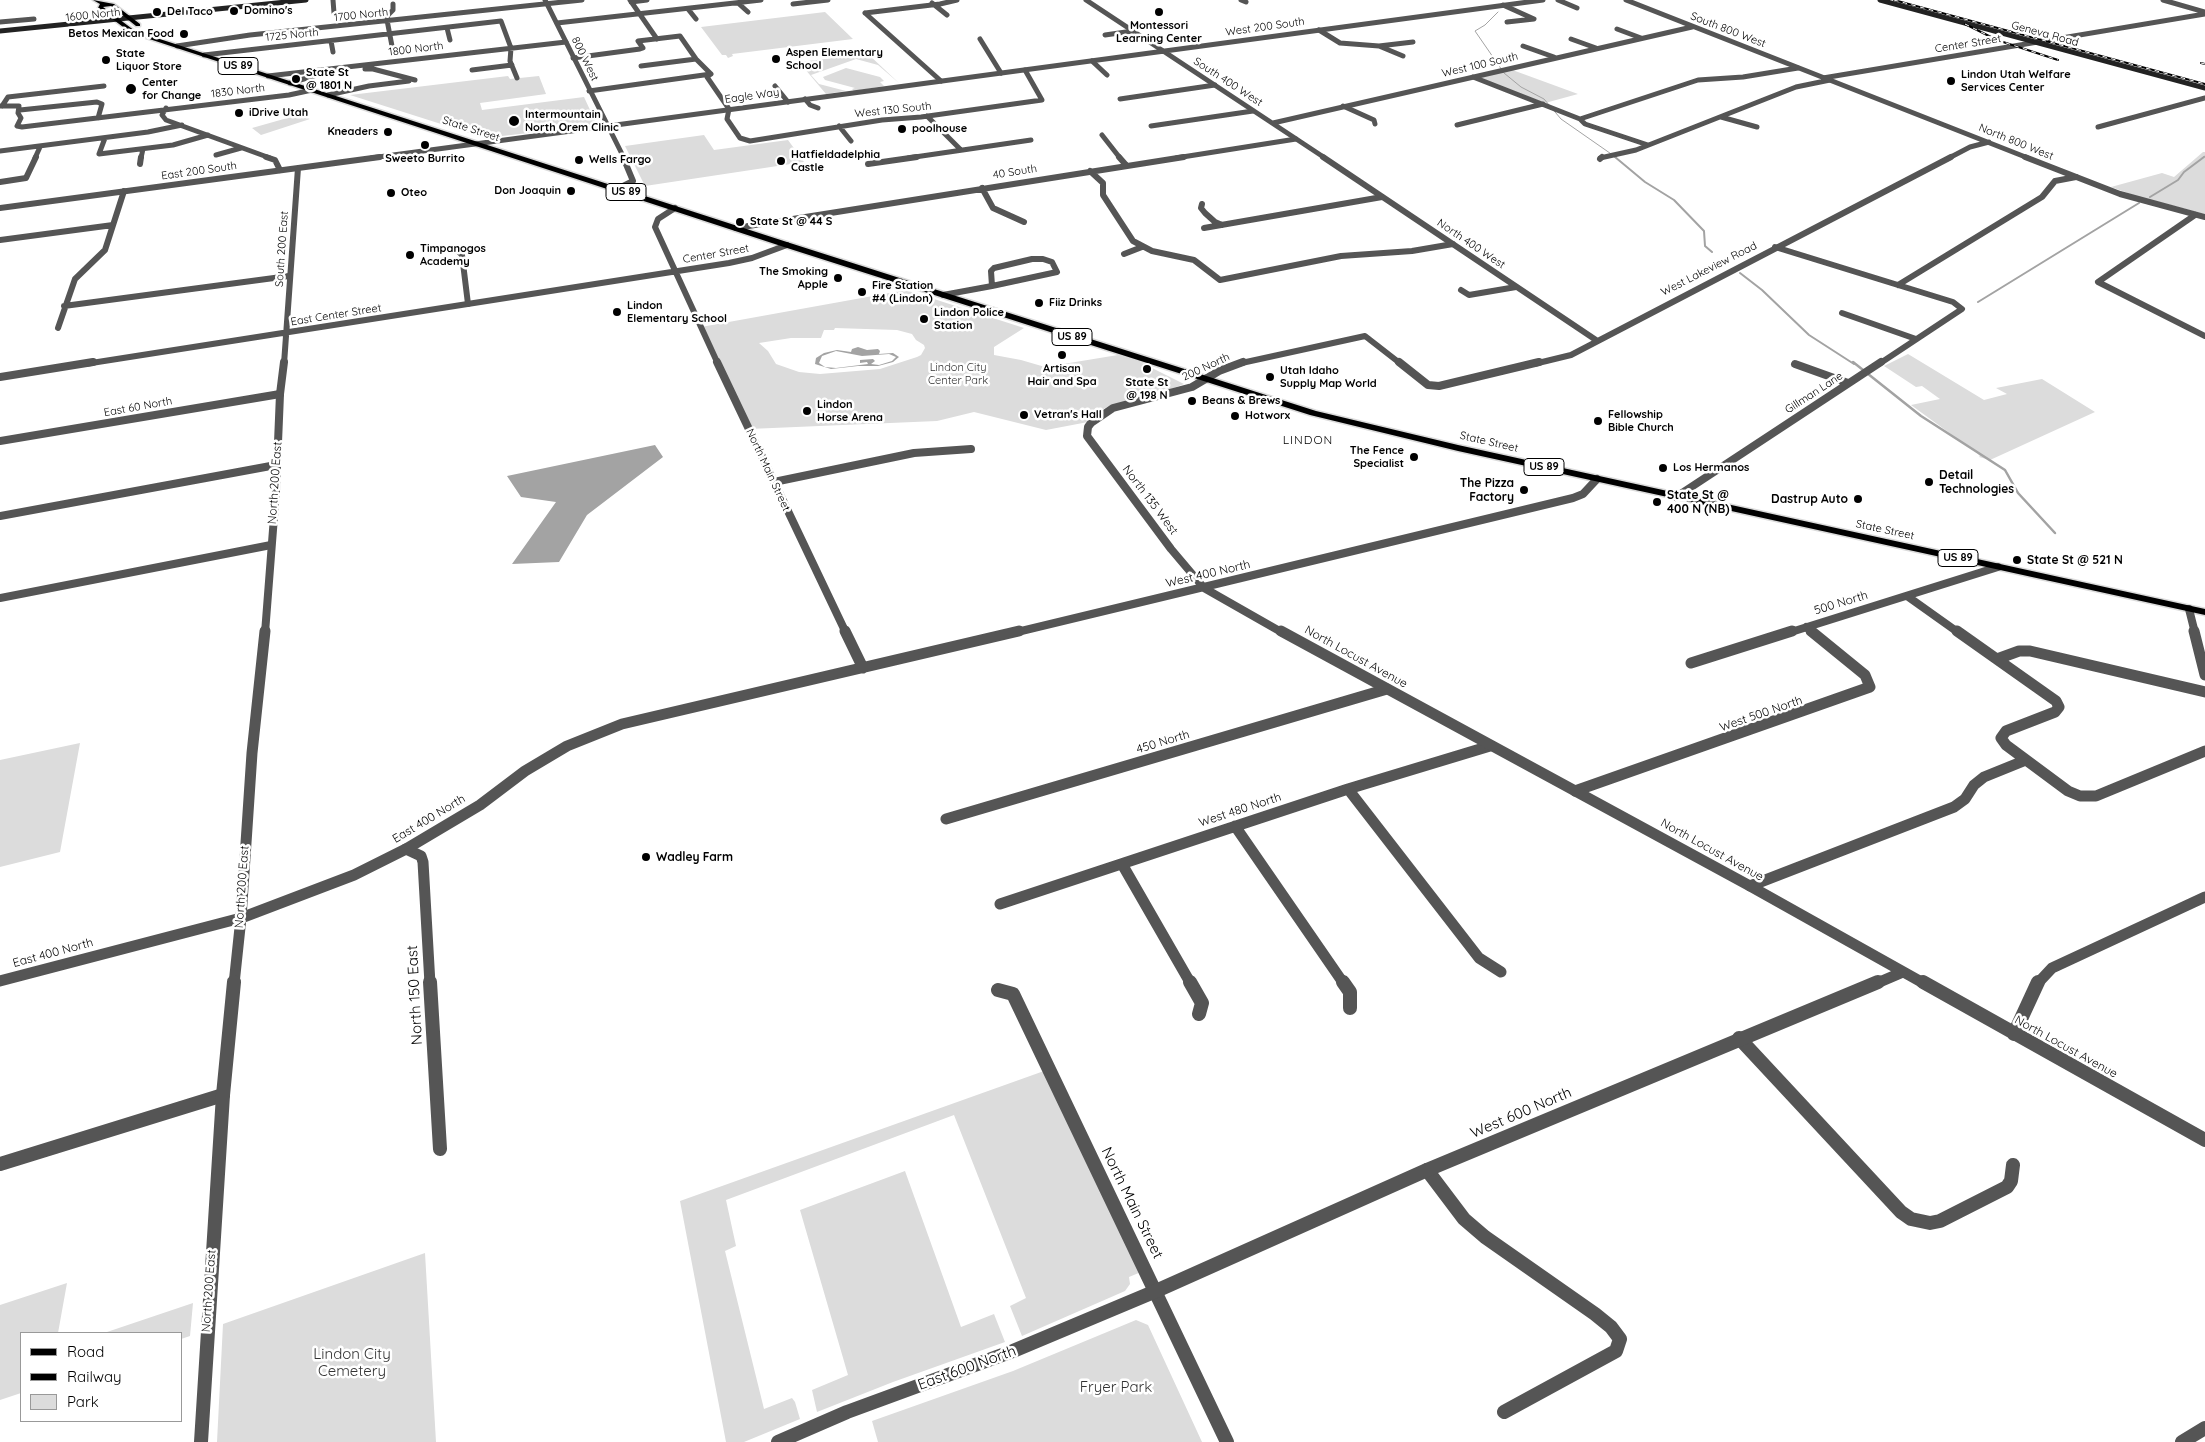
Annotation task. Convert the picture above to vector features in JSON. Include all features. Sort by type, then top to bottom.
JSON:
[{"type":"main road","name":"State Street","points":[[96,0],[103,4],[112,5],[143,29],[149,36]]},
{"type":"main road","name":"1600 North","points":[[0,32],[306,0]]},
{"type":"main road","name":"Geneva Road","points":[[1880,0],[2205,88]]},
{"type":"main road","name":"State Street","points":[[103,4],[100,7],[133,32],[787,245],[1313,413],[1676,497],[2205,612]]},
{"type":"street","points":[[333,0],[334,13]]},
{"type":"street","points":[[581,0],[583,9]]},
{"type":"street","name":"1700 North","points":[[177,46],[387,20],[546,2],[581,0]]},
{"type":"street","points":[[631,1],[646,0]]},
{"type":"street","points":[[557,23],[761,0]]},
{"type":"street","points":[[788,0],[795,5],[828,0]]},
{"type":"street","points":[[927,0],[948,15]]},
{"type":"street","points":[[941,81],[865,13],[935,5],[957,0]]},
{"type":"street","name":"South 400 West","points":[[1086,0],[1335,164]]},
{"type":"street","name":"West 200 South","points":[[900,86],[1542,0]]},
{"type":"street","points":[[1558,0],[1577,8]]},
{"type":"street","name":"South 800 West","points":[[1626,0],[1823,78]]},
{"type":"street","points":[[2163,0],[2205,13]]},
{"type":"street","points":[[631,1],[657,39]]},
{"type":"street","name":"800 West","points":[[546,2],[634,180],[617,189]]},
{"type":"street","points":[[738,3],[748,12]]},
{"type":"street","points":[[392,46],[387,20],[388,15],[393,10],[393,4]]},
{"type":"street","points":[[1503,5],[1534,19],[1507,22]]},
{"type":"street","points":[[688,8],[696,19]]},
{"type":"street","name":"Center Street","points":[[1823,78],[2038,43],[2205,13]]},
{"type":"street","points":[[0,22],[34,19]]},
{"type":"street","points":[[589,20],[592,25]]},
{"type":"street","name":"1725 North","points":[[204,55],[501,21],[511,48]]},
{"type":"street","name":"West 100 South","points":[[1273,123],[1692,26]]},
{"type":"street","points":[[448,28],[450,40]]},
{"type":"street","points":[[1617,29],[1641,38]]},
{"type":"street","points":[[1319,30],[1340,43],[1379,46],[1400,42],[1413,42]]},
{"type":"street","points":[[1105,35],[1133,31]]},
{"type":"street","points":[[574,58],[640,49],[643,48],[638,41],[680,36],[696,59],[711,74]]},
{"type":"street","points":[[1571,39],[1596,48]]},
{"type":"street","points":[[980,40],[1001,73]]},
{"type":"street","points":[[331,41],[333,52]]},
{"type":"street","name":"1800 North","points":[[268,76],[566,42]]},
{"type":"street","points":[[1379,46],[1403,56]]},
{"type":"street","points":[[1523,46],[1554,57]]},
{"type":"street","points":[[511,48],[510,61],[517,78]]},
{"type":"street","points":[[641,66],[696,59]]},
{"type":"street","points":[[1092,61],[1107,75]]},
{"type":"street","points":[[472,70],[512,65]]},
{"type":"street","points":[[290,83],[317,75],[370,68],[415,80],[369,86],[328,95]]},
{"type":"street","points":[[1580,119],[1698,80],[1743,77],[1798,68]]},
{"type":"street","name":"West 130 South","points":[[729,109],[728,119],[740,138],[745,141],[839,126],[1042,100],[1025,70]]},
{"type":"street","points":[[590,91],[711,74]]},
{"type":"street","points":[[711,74],[707,78],[729,109]]},
{"type":"street","points":[[1473,77],[1580,119],[1585,124],[1648,145]]},
{"type":"street","name":"North 800 West","points":[[1823,78],[2140,200],[2205,217]]},
{"type":"street","points":[[1600,160],[1601,157],[1623,154],[1648,145],[1796,87],[1830,80]]},
{"type":"street","points":[[1120,99],[1215,85]]},
{"type":"street","points":[[98,118],[102,104],[94,102],[19,108],[1,106],[5,99],[104,86]]},
{"type":"street","points":[[775,86],[788,102]]},
{"type":"street","name":"Eagle Way","points":[[607,126],[900,86]]},
{"type":"street","name":"1830 North","points":[[19,108],[20,119],[17,126],[98,118],[312,90]]},
{"type":"street","points":[[2098,127],[2205,98]]},
{"type":"street","points":[[805,99],[810,106],[818,108]]},
{"type":"street","points":[[1457,125],[1544,104]]},
{"type":"street","points":[[1343,106],[1374,120],[1375,124]]},
{"type":"street","points":[[166,108],[163,110],[162,118],[276,160],[280,165],[280,170]]},
{"type":"street","points":[[1151,126],[1254,111]]},
{"type":"street","points":[[927,116],[961,150]]},
{"type":"street","points":[[1721,116],[1757,127]]},
{"type":"street","points":[[0,152],[159,131],[182,126]]},
{"type":"street","name":"East 200 South","points":[[0,208],[607,126]]},
{"type":"street","points":[[839,126],[851,141]]},
{"type":"street","points":[[105,138],[99,154],[173,145],[208,135]]},
{"type":"street","points":[[1102,135],[1126,165]]},
{"type":"street","name":"40 South","points":[[736,228],[1296,139]]},
{"type":"street","points":[[868,164],[1031,140]]},
{"type":"street","name":"West Lakeview Road","points":[[1428,385],[1439,386],[1571,355],[1596,340],[1970,146],[1989,142]]},
{"type":"street","points":[[0,182],[26,178],[40,147]]},
{"type":"street","points":[[216,155],[241,148]]},
{"type":"street","points":[[140,164],[144,149]]},
{"type":"street","name":"North 400 West","points":[[1335,164],[1596,340]]},
{"type":"street","name":"South 200 East","points":[[287,332],[289,276],[298,168]]},
{"type":"street","points":[[1090,171],[1103,183],[1103,195],[1132,241],[1142,247],[1160,253],[1194,260],[1220,280],[1341,256],[1412,251],[1453,244]]},
{"type":"street","points":[[1775,247],[1898,285],[2042,197],[2055,181],[2076,176]]},
{"type":"street","points":[[982,188],[993,208],[1024,222]]},
{"type":"street","points":[[58,328],[64,306],[76,279],[105,250],[124,191]]},
{"type":"street","points":[[1204,228],[1382,197]]},
{"type":"street","points":[[1202,204],[1201,208],[1205,213],[1215,222],[1222,225]]},
{"type":"street","name":"North Main Street","points":[[675,208],[658,219],[655,227],[863,668]]},
{"type":"street","points":[[2195,215],[2098,282],[2205,336]]},
{"type":"street","points":[[0,240],[113,225]]},
{"type":"street","name":"Center Street","points":[[676,271],[752,258],[787,245]]},
{"type":"street","points":[[1124,254],[1142,247]]},
{"type":"street","points":[[456,250],[462,255],[468,304]]},
{"type":"street","points":[[943,295],[992,286],[1054,274],[1057,272],[1052,262],[1043,259],[1004,265],[992,271],[992,286]]},
{"type":"street","name":"East Center Street","points":[[0,377],[676,271]]},
{"type":"street","points":[[64,306],[289,276]]},
{"type":"street","name":"Gillman Lane","points":[[1676,497],[1962,309],[1953,302],[1898,285]]},
{"type":"street","points":[[1461,290],[1469,295],[1516,287]]},
{"type":"street","points":[[1842,313],[1916,340]]},
{"type":"street","name":"North 200 East","points":[[201,1442],[222,1095],[241,918],[252,754],[261,683],[270,545],[276,491],[280,394],[287,332]]},
{"type":"street","name":"200 North","points":[[1091,423],[1100,414],[1113,408],[1192,387],[1219,371],[1236,364],[1365,336],[1428,385]]},
{"type":"street","points":[[1795,364],[1848,383]]},
{"type":"street","name":"East 60 North","points":[[0,441],[280,394]]},
{"type":"street","name":"North 135 West","points":[[1091,423],[1086,433],[1091,442],[1154,528],[1204,588]]},
{"type":"street","points":[[774,482],[914,453],[971,449]]},
{"type":"street","points":[[0,516],[276,465]]},
{"type":"street","name":"West 400 North","points":[[863,668],[1558,502],[1583,494],[1597,479]]},
{"type":"street","points":[[0,598],[270,545]]},
{"type":"street","name":"500 North","points":[[1691,664],[1998,567]]},
{"type":"street","name":"North Locust Avenue","points":[[1204,588],[1490,746],[1750,886],[2205,1140]]},
{"type":"street","points":[[1907,596],[2052,697],[2059,707],[2055,712],[2006,731],[2001,738],[2006,745],[2062,788],[2080,796],[2096,796],[2205,751]]},
{"type":"street","points":[[2189,609],[2205,675]]},
{"type":"street","name":"West 500 North","points":[[1575,791],[1832,702],[1870,687],[1864,675],[1806,628]]},
{"type":"street","points":[[1997,659],[2022,650],[2030,651],[2205,692]]},
{"type":"street","name":"East 400 North","points":[[0,981],[241,918],[354,875],[406,850],[480,804],[525,771],[576,742],[622,724],[863,668]]},
{"type":"street","name":"450 North","points":[[946,819],[1386,689]]},
{"type":"street","name":"West 480 North","points":[[1000,904],[1348,789],[1490,746]]},
{"type":"street","points":[[1750,886],[1954,807],[1965,799],[1974,785],[1984,777],[2026,760]]},
{"type":"street","points":[[1348,789],[1479,958],[1501,972]]},
{"type":"street","points":[[1235,826],[1350,992],[1350,1008]]},
{"type":"street","name":"North 150 East","points":[[406,850],[421,856],[424,862],[440,1149]]},
{"type":"street","points":[[1122,864],[1202,1003],[1198,1014]]},
{"type":"street","points":[[2014,1034],[2036,985],[2052,968],[2205,897]]},
{"type":"street","name":"West 600 North","points":[[1156,1291],[1427,1170],[1739,1038],[1903,972]]},
{"type":"street","name":"North Main Street","points":[[998,990],[1013,994],[1227,1442]]},
{"type":"street","points":[[1739,1038],[1901,1212],[1911,1219],[1918,1221],[1940,1221],[2007,1187],[2011,1181],[2013,1165]]},
{"type":"street","points":[[0,1164],[222,1095]]},
{"type":"street","points":[[1427,1170],[1464,1219],[1595,1314],[1611,1327],[1620,1339],[1616,1351],[1504,1412]]},
{"type":"street","name":"East 600 North","points":[[778,1442],[848,1412],[1013,1351],[1156,1291]]},
{"type":"street","points":[[2182,1442],[2205,1428]]},
{"type":"green space","points":[[825,12],[853,39],[732,54],[733,56],[728,58],[726,55],[722,55],[701,27]]},
{"type":"green space","points":[[868,54],[900,84],[878,65],[856,59],[811,75],[819,84],[846,91],[826,94],[799,62]]},
{"type":"green space","points":[[846,68],[880,77],[884,81],[880,82],[884,86],[854,91],[852,89],[855,88],[825,80],[823,77]]},
{"type":"green space","points":[[1507,68],[1578,94],[1545,103],[1473,77]]},
{"type":"green space","points":[[508,76],[510,79],[539,76],[546,94],[480,103],[482,110],[584,97],[597,125],[485,138],[350,95]]},
{"type":"green space","points":[[298,115],[310,119],[261,135],[252,128]]},
{"type":"green space","points":[[704,135],[714,150],[788,140],[804,162],[645,186],[625,146]]},
{"type":"green space","points":[[2205,152],[2205,214],[2136,196],[2111,187],[2162,173],[2174,177]]},
{"type":"green space","name":"Lindon City Center Park","points":[[906,290],[1024,328],[994,347],[994,355],[1045,367],[1124,354],[1184,384],[1158,394],[1109,406],[1098,412],[1088,422],[1046,430],[974,412],[937,421],[749,429],[701,327]],"holes":[[[835,328],[897,330],[912,334],[925,348],[921,355],[917,357],[880,369],[820,374],[799,372],[776,364],[768,351],[759,343],[791,338],[821,338],[824,330],[834,330]]]},
{"type":"green space","points":[[1908,354],[1984,400],[2007,394],[1996,388],[2042,379],[2095,412],[1990,460],[1979,457],[1977,453],[1911,405],[1940,399],[1922,386],[1916,387],[1884,366]]},
{"type":"green space","points":[[80,743],[60,852],[0,867],[0,760]]},
{"type":"green space","points":[[1044,1071],[1141,1272],[1129,1277],[1130,1284],[1125,1291],[1022,1336],[1010,1306],[1026,1298],[954,1115],[726,1200],[736,1246],[725,1251],[764,1409],[792,1398],[800,1419],[744,1442],[726,1442],[680,1201]]},
{"type":"green space","points":[[905,1171],[961,1327],[994,1314],[1005,1342],[893,1382],[817,1412],[812,1390],[848,1375],[800,1210]]},
{"type":"green space","name":"Lindon City Cemetery","points":[[425,1253],[436,1442],[217,1442],[223,1324]]},
{"type":"green space","points":[[67,1283],[58,1332],[20,1332],[20,1393],[0,1400],[0,1305]]},
{"type":"green space","points":[[193,1303],[190,1336],[182,1339],[182,1332],[107,1332]]},
{"type":"green space","name":"Fryer Park","points":[[1136,1320],[1148,1325],[1202,1442],[878,1442],[872,1421],[1013,1371]]},
{"type":"shaded area","points":[[858,347],[867,350],[878,349],[880,351],[879,354],[893,353],[899,357],[893,362],[878,366],[831,369],[815,364],[816,358],[824,353],[837,350],[851,352],[852,349]],"holes":[[[836,351],[862,356],[889,354],[896,357],[892,361],[879,365],[871,364],[875,361],[873,359],[860,360],[860,363],[867,362],[868,364],[836,368],[825,367],[819,363],[822,356]]]},
{"type":"shaded area","points":[[655,445],[663,457],[587,515],[559,562],[512,564],[556,502],[521,497],[507,476]]},
{"type":"waterway","points":[[1498,12],[1485,25],[1475,31],[1504,73],[1521,87],[1544,99],[1561,119],[1617,158]]},
{"type":"waterway","points":[[1615,157],[1645,182],[1674,200],[1704,231],[1705,246],[1712,252]]},
{"type":"waterway","points":[[2150,197],[2178,180],[2184,172],[2204,157]]},
{"type":"waterway","points":[[1978,302],[2139,203]]},
{"type":"waterway","points":[[1740,273],[1762,290],[1809,335],[1854,364]]},
{"type":"waterway","points":[[1853,362],[1921,416],[2005,470],[2018,493],[2055,533]]},
{"type":"railway","points":[[1894,0],[2205,84]]},
{"type":"railway","points":[[1965,24],[1997,40],[2058,60]]},
{"type":"railway","points":[[2201,63],[2205,64]]},
{"type":"place","name":"Domino's","points":[[234,11]]},
{"type":"place","name":"Del Taco","points":[[157,12]]},
{"type":"place","name":"Montessori Learning Center","points":[[1159,12]]},
{"type":"place","name":"Betos Mexican Food","points":[[184,34]]},
{"type":"place","name":"Aspen Elementary School","points":[[776,59]]},
{"type":"place","name":"State Liquor Store","points":[[106,60]]},
{"type":"place","name":"State St @ 1801 N","points":[[296,79]]},
{"type":"place","name":"Lindon Utah Welfare Services Center","points":[[1951,81]]},
{"type":"place","name":"Center for Change","points":[[131,89]]},
{"type":"place","name":"iDrive Utah","points":[[239,113]]},
{"type":"place","name":"Intermountain North Orem Clinic","points":[[514,121]]},
{"type":"place","name":"poolhouse","points":[[902,129]]},
{"type":"place","name":"Kneaders","points":[[388,132]]},
{"type":"place","name":"Sweeto Burrito","points":[[425,145]]},
{"type":"place","name":"Wells Fargo","points":[[579,160]]},
{"type":"place","name":"Hatfieldadelphia Castle","points":[[781,161]]},
{"type":"place","name":"Don Joaquin","points":[[571,191]]},
{"type":"place","name":"Oteo","points":[[391,193]]},
{"type":"place","name":"State St @ 44 S","points":[[740,222]]},
{"type":"place","name":"Timpanogos Academy","points":[[410,255]]},
{"type":"place","name":"The Smoking Apple","points":[[838,278]]},
{"type":"place","name":"Fire Station #4 (Lindon)","points":[[862,292]]},
{"type":"place","name":"Fiiz Drinks","points":[[1039,303]]},
{"type":"place","name":"Lindon Elementary School","points":[[617,312]]},
{"type":"place","name":"Lindon Police Station","points":[[924,319]]},
{"type":"place","name":"Artisan Hair and Spa","points":[[1062,355]]},
{"type":"place","name":"State St @ 198 N","points":[[1147,369]]},
{"type":"place","name":"Utah Idaho Supply Map World","points":[[1270,377]]},
{"type":"place","name":"Beans & Brews","points":[[1192,401]]},
{"type":"place","name":"Lindon Horse Arena","points":[[807,411]]},
{"type":"place","name":"Vetran's Hall","points":[[1024,415]]},
{"type":"place","name":"Hotworx","points":[[1235,416]]},
{"type":"place","name":"Fellowship Bible Church","points":[[1598,421]]},
{"type":"place","name":"The Fence Specialist","points":[[1414,457]]},
{"type":"place","name":"Los Hermanos","points":[[1663,468]]},
{"type":"place","name":"Detail Technologies","points":[[1929,482]]},
{"type":"place","name":"The Pizza Factory","points":[[1524,490]]},
{"type":"place","name":"Dastrup Auto","points":[[1858,499]]},
{"type":"place","name":"State St @ 400 N (NB)","points":[[1657,502]]},
{"type":"place","name":"State St @ 521 N","points":[[2017,560]]},
{"type":"place","name":"Wadley Farm","points":[[646,857]]},
{"type":"district","name":"LINDON","points":[[1308,440]]}]
